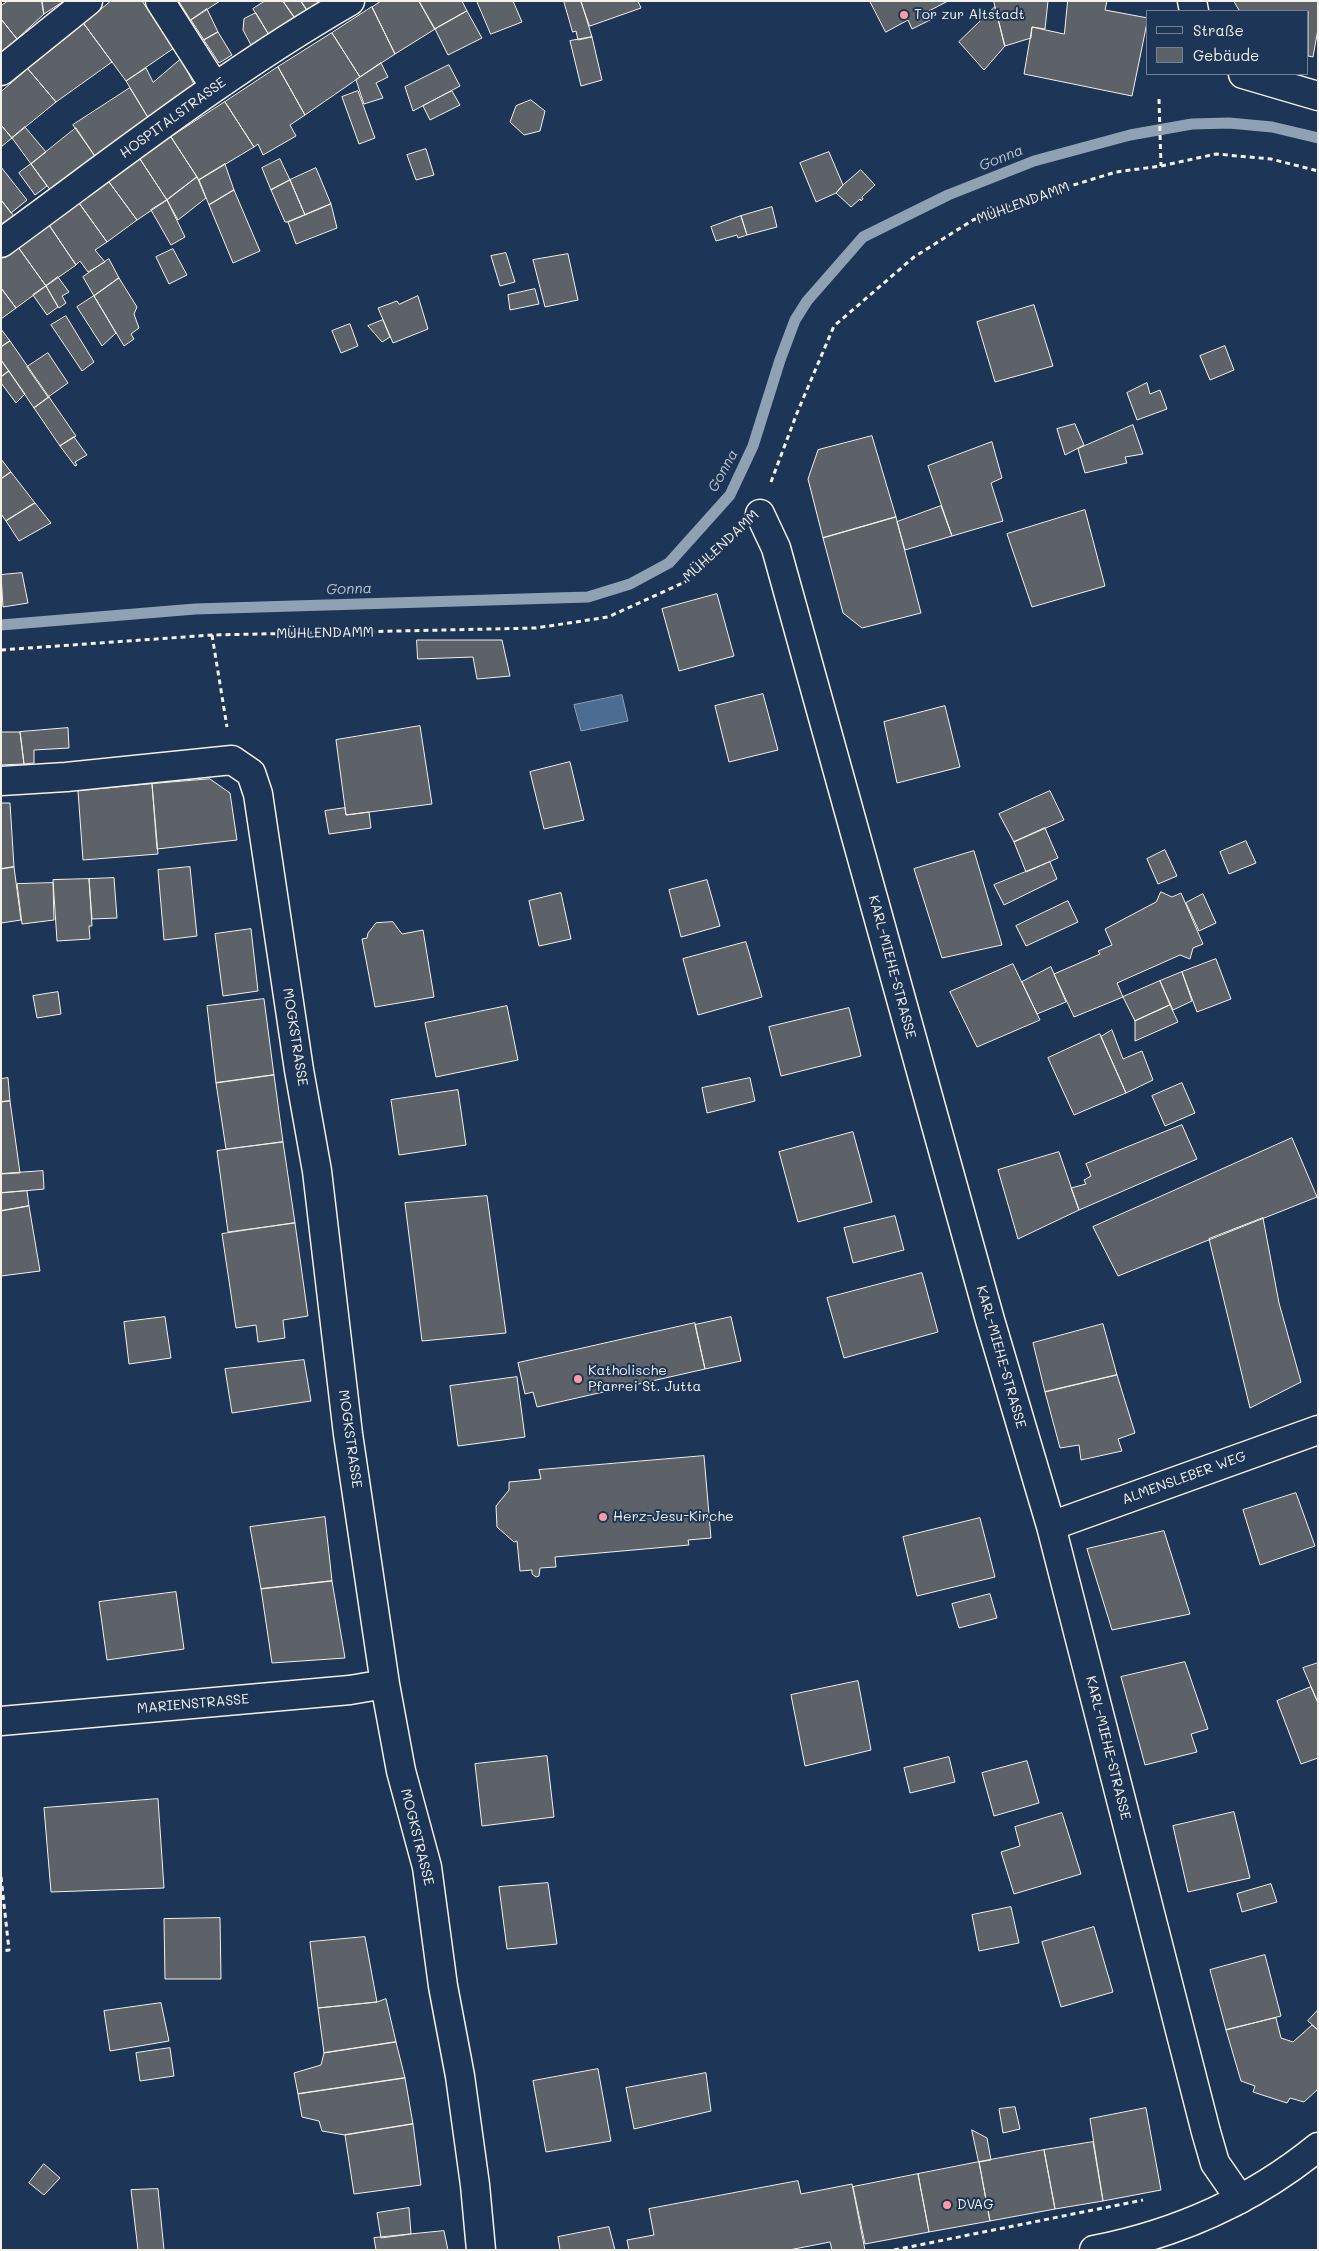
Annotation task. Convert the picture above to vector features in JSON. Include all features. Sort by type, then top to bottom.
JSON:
[{"type":"street","points":[[1,71],[88,1]]},
{"type":"street","points":[[160,1],[215,87]]},
{"type":"street","name":"HOSPITALSTRASSE","points":[[1,243],[215,87],[311,24],[350,1]]},
{"type":"street","points":[[1246,75],[1318,96]]},
{"type":"street","name":"KARL-MIEHE-STRASSE","points":[[760,514],[776,548],[990,1320],[1051,1526],[1206,2132],[1215,2163],[1240,2199]]},
{"type":"street","points":[[1,781],[66,777],[232,760]]},
{"type":"street","name":"MOGKSTRASSE","points":[[232,760],[251,773],[258,794],[299,1070],[317,1171],[348,1434],[385,1684],[401,1771],[427,1867],[443,1986],[467,2126],[481,2250]]},
{"type":"street","name":"ALMENSLEBER WEG","points":[[1051,1526],[1318,1430]]},
{"type":"street","name":"MARIENSTRASSE","points":[[1,1721],[350,1690],[385,1684]]},
{"type":"street","points":[[1094,2250],[1127,2244],[1184,2226],[1240,2199],[1277,2177],[1318,2147]]},
{"type":"path","points":[[1159,99],[1161,166]]},
{"type":"path","name":"MÜHLENDAMM","points":[[1,650],[212,635],[536,628],[608,617],[685,582],[760,514],[780,458],[834,326],[914,258],[973,220],[1028,198],[1116,172],[1161,166],[1216,154],[1271,159],[1318,171]]},
{"type":"path","points":[[212,635],[232,760]]},
{"type":"path","points":[[1,1877],[9,1950],[1,1951]]},
{"type":"path","points":[[894,2250],[1149,2199]]},
{"type":"water","points":[[622,695],[628,721],[581,731],[574,705]]},
{"type":"building","points":[[8,1],[42,1],[44,14],[17,39],[1,19],[1,6]]},
{"type":"building","points":[[42,1],[64,1],[44,14]]},
{"type":"building","points":[[111,1],[142,1],[174,48],[126,81],[84,24]]},
{"type":"building","points":[[179,1],[220,1],[191,20]]},
{"type":"building","points":[[265,1],[283,1],[295,18],[269,35],[253,9]]},
{"type":"building","points":[[283,1],[301,1],[307,10],[295,18]]},
{"type":"building","points":[[301,1],[322,1],[307,10]]},
{"type":"building","points":[[381,1],[419,1],[435,29],[395,54],[372,7]]},
{"type":"building","points":[[419,1],[462,1],[467,11],[435,29]]},
{"type":"building","points":[[477,1],[513,1],[522,22],[491,34]]},
{"type":"building","points":[[564,1],[581,1],[592,37],[578,40],[576,31],[573,32]]},
{"type":"building","points":[[581,1],[638,1],[641,8],[590,26]]},
{"type":"building","name":"Tor zur Altstadt","points":[[870,1],[948,1],[929,11],[932,19],[912,29],[908,20],[886,32]]},
{"type":"building","points":[[994,1],[1048,1],[1045,29],[1032,27],[1031,38],[1005,46]]},
{"type":"building","points":[[1068,1],[1107,1],[1105,10],[1146,18],[1146,28],[1132,96],[1024,74],[1032,27],[1064,34]]},
{"type":"building","points":[[1234,1],[1318,1],[1318,29],[1313,57],[1309,56],[1309,10],[1239,10]]},
{"type":"building","points":[[372,7],[395,54],[360,77],[332,33]]},
{"type":"building","points":[[995,7],[1005,46],[984,70],[959,42]]},
{"type":"building","points":[[207,9],[218,32],[204,40],[191,20]]},
{"type":"building","points":[[467,11],[482,38],[448,55],[435,29]]},
{"type":"building","points":[[256,13],[269,35],[251,45],[243,30],[244,19]]},
{"type":"building","points":[[1,19],[17,39],[1,52]]},
{"type":"building","points":[[84,24],[112,62],[56,102],[28,69]]},
{"type":"building","points":[[218,32],[232,55],[219,63],[204,40]]},
{"type":"building","points":[[332,33],[360,77],[305,115],[278,67]]},
{"type":"building","points":[[592,37],[602,80],[581,86],[570,41]]},
{"type":"building","points":[[181,59],[196,88],[152,124],[126,81],[146,68],[153,82]]},
{"type":"building","points":[[381,63],[388,77],[376,83],[383,98],[364,104],[356,80]]},
{"type":"building","points":[[449,65],[460,86],[413,111],[405,87]]},
{"type":"building","points":[[278,67],[305,115],[290,125],[296,136],[263,155],[258,144],[254,147],[225,102]]},
{"type":"building","points":[[28,69],[56,102],[12,138],[1,125],[1,92]]},
{"type":"building","points":[[130,88],[152,124],[99,162],[73,125]]},
{"type":"building","points":[[358,91],[375,138],[359,144],[342,97]]},
{"type":"building","points":[[452,91],[460,105],[430,120],[423,106]]},
{"type":"building","points":[[531,100],[545,111],[540,131],[524,135],[510,122],[516,106]]},
{"type":"building","points":[[225,102],[254,147],[199,180],[171,137]]},
{"type":"building","points":[[1,125],[12,138],[1,147]]},
{"type":"building","points":[[25,127],[46,152],[31,164],[12,138]]},
{"type":"building","points":[[76,128],[99,162],[54,195],[31,164]]},
{"type":"building","points":[[171,137],[197,177],[167,200],[140,159]]},
{"type":"building","points":[[426,149],[434,175],[416,180],[407,155]]},
{"type":"building","points":[[829,152],[843,185],[836,193],[816,202],[800,163]]},
{"type":"building","points":[[140,159],[167,200],[137,220],[109,182]]},
{"type":"building","points":[[280,159],[290,180],[271,190],[262,168]]},
{"type":"building","points":[[31,164],[47,186],[35,195],[19,173]]},
{"type":"building","points":[[225,164],[234,190],[209,205],[199,180]]},
{"type":"building","points":[[1,167],[27,200],[11,213],[1,200]]},
{"type":"building","points":[[316,168],[331,204],[305,215],[290,180]]},
{"type":"building","points":[[861,170],[875,185],[862,197],[861,201],[860,199],[851,207],[836,193]]},
{"type":"building","points":[[197,177],[206,198],[178,220],[167,200]]},
{"type":"building","points":[[290,180],[305,215],[285,222],[271,190]]},
{"type":"building","points":[[109,182],[137,220],[107,242],[79,203]]},
{"type":"building","points":[[234,190],[260,251],[233,263],[209,205]]},
{"type":"building","points":[[1,200],[14,216],[1,225]]},
{"type":"building","points":[[167,200],[185,237],[171,245],[151,210]]},
{"type":"building","points":[[79,203],[107,242],[95,250],[105,262],[88,272],[80,261],[76,265],[49,225]]},
{"type":"building","points":[[331,204],[337,228],[296,244],[288,222]]},
{"type":"building","points":[[772,207],[777,227],[747,235],[741,216]]},
{"type":"building","points":[[741,216],[747,235],[738,238],[737,235],[716,241],[711,227]]},
{"type":"building","points":[[49,225],[76,265],[46,286],[18,247]]},
{"type":"building","points":[[18,247],[46,286],[16,308],[1,288],[1,259]]},
{"type":"building","points":[[173,249],[187,275],[169,284],[156,257]]},
{"type":"building","points":[[506,253],[515,282],[500,286],[491,256]]},
{"type":"building","points":[[568,254],[578,300],[545,307],[533,260]]},
{"type":"building","points":[[109,259],[119,278],[94,296],[83,277]]},
{"type":"building","points":[[58,277],[69,292],[62,296],[66,303],[59,308],[46,286]]},
{"type":"building","points":[[119,278],[137,307],[134,314],[139,328],[131,334],[134,339],[124,346],[94,296]]},
{"type":"building","points":[[46,286],[58,307],[47,315],[33,295]]},
{"type":"building","points":[[1,288],[16,308],[1,319]]},
{"type":"building","points":[[535,289],[539,304],[510,310],[508,295]]},
{"type":"building","points":[[94,296],[116,333],[102,346],[77,307]]},
{"type":"building","points":[[418,296],[428,329],[393,343],[378,308],[397,301],[399,304]]},
{"type":"building","points":[[1034,305],[1053,366],[995,382],[977,322]]},
{"type":"building","points":[[66,316],[94,362],[82,371],[51,325]]},
{"type":"building","points":[[383,320],[390,337],[382,342],[368,326]]},
{"type":"building","points":[[350,324],[358,346],[341,353],[332,331]]},
{"type":"building","points":[[1,329],[10,341],[1,347]]},
{"type":"building","points":[[10,341],[49,397],[34,408],[1,360],[1,347]]},
{"type":"building","points":[[1225,346],[1234,370],[1210,380],[1200,356]]},
{"type":"building","points":[[48,353],[68,383],[48,397],[27,367]]},
{"type":"building","points":[[1,360],[9,371],[1,377]]},
{"type":"building","points":[[9,371],[25,394],[16,403],[1,383],[1,377]]},
{"type":"building","points":[[1147,383],[1150,394],[1160,390],[1167,409],[1137,420],[1127,393]]},
{"type":"building","points":[[49,397],[76,436],[60,446],[34,408]]},
{"type":"building","points":[[1075,424],[1084,445],[1065,455],[1057,429]]},
{"type":"building","points":[[1133,425],[1143,454],[1125,457],[1127,463],[1085,473],[1078,449]]},
{"type":"building","points":[[872,436],[896,517],[823,538],[808,479],[818,450]]},
{"type":"building","points":[[74,437],[87,455],[75,462],[77,465],[75,466],[60,446]]},
{"type":"building","points":[[992,442],[1002,478],[991,483],[1003,521],[952,536],[928,466]]},
{"type":"building","points":[[1,459],[11,472],[1,479]]},
{"type":"building","points":[[11,472],[35,503],[6,521],[1,514],[1,479]]},
{"type":"building","points":[[35,503],[51,523],[19,541],[6,521]]},
{"type":"building","points":[[941,506],[952,536],[905,550],[897,522]]},
{"type":"building","points":[[1085,510],[1105,586],[1032,607],[1007,534]]},
{"type":"building","points":[[896,517],[921,613],[862,628],[843,613],[823,538]]},
{"type":"building","points":[[22,573],[28,603],[3,607],[1,575]]},
{"type":"building","points":[[717,594],[734,656],[679,671],[662,609]]},
{"type":"building","points":[[417,640],[502,640],[510,676],[477,679],[473,657],[418,659]]},
{"type":"building","points":[[763,694],[778,750],[729,762],[715,706]]},
{"type":"building","points":[[945,706],[960,767],[897,783],[884,722]]},
{"type":"building","points":[[420,726],[432,804],[346,815],[336,740]]},
{"type":"building","points":[[68,728],[69,748],[34,750],[34,763],[24,764],[20,732]]},
{"type":"building","points":[[1,732],[20,732],[24,764],[1,765]]},
{"type":"building","points":[[570,762],[584,820],[544,829],[530,772]]},
{"type":"building","points":[[210,779],[230,793],[237,840],[157,849],[152,784]]},
{"type":"building","points":[[152,784],[158,854],[83,860],[78,791]]},
{"type":"building","points":[[1050,791],[1064,820],[1014,842],[999,814]]},
{"type":"building","points":[[1,803],[10,803],[14,867],[1,869]]},
{"type":"building","points":[[345,808],[346,815],[369,812],[371,828],[329,834],[325,811]]},
{"type":"building","points":[[1045,828],[1058,858],[1026,872],[1014,842]]},
{"type":"building","points":[[1246,841],[1256,863],[1229,874],[1220,852]]},
{"type":"building","points":[[1165,850],[1177,876],[1158,884],[1147,859]]},
{"type":"building","points":[[974,851],[1002,945],[942,958],[914,869]]},
{"type":"building","points":[[1050,862],[1057,879],[1004,905],[994,885]]},
{"type":"building","points":[[14,867],[21,920],[1,923],[1,869]]},
{"type":"building","points":[[190,867],[197,936],[164,940],[158,870]]},
{"type":"building","points":[[114,878],[117,918],[92,919],[89,879]]},
{"type":"building","points":[[89,879],[92,926],[89,926],[90,939],[57,941],[53,880]]},
{"type":"building","points":[[707,880],[720,926],[681,937],[669,890]]},
{"type":"building","points":[[53,883],[54,920],[22,924],[17,884]]},
{"type":"building","points":[[1161,892],[1172,897],[1181,893],[1203,944],[1193,948],[1190,959],[1180,955],[1117,983],[1123,997],[1074,1017],[1054,974],[1100,954],[1098,951],[1112,945],[1105,929],[1156,902]]},
{"type":"building","points":[[561,893],[571,939],[539,946],[529,901]]},
{"type":"building","points":[[1203,894],[1216,923],[1199,931],[1186,903]]},
{"type":"building","points":[[1068,901],[1078,922],[1026,946],[1016,926]]},
{"type":"building","points":[[393,922],[402,934],[423,930],[434,997],[375,1007],[362,939],[367,938],[368,933],[376,923]]},
{"type":"building","points":[[251,929],[258,991],[223,996],[215,934]]},
{"type":"building","points":[[746,942],[762,997],[698,1015],[683,959]]},
{"type":"building","points":[[1216,959],[1231,999],[1197,1012],[1182,972]]},
{"type":"building","points":[[1013,964],[1040,1020],[977,1047],[950,992]]},
{"type":"building","points":[[1051,967],[1066,1002],[1037,1014],[1022,982]]},
{"type":"building","points":[[1182,972],[1192,1001],[1173,1010],[1160,981]]},
{"type":"building","points":[[1160,981],[1170,1005],[1135,1021],[1123,997]]},
{"type":"building","points":[[58,992],[61,1014],[37,1018],[33,996]]},
{"type":"building","points":[[264,999],[274,1075],[216,1083],[207,1006]]},
{"type":"building","points":[[1170,1005],[1178,1022],[1135,1041],[1135,1021]]},
{"type":"building","points":[[507,1006],[518,1060],[436,1077],[425,1023]]},
{"type":"building","points":[[849,1008],[861,1056],[781,1076],[769,1027]]},
{"type":"building","points":[[1112,1030],[1123,1059],[1142,1051],[1153,1080],[1126,1093],[1101,1037]]},
{"type":"building","points":[[1100,1034],[1126,1093],[1074,1115],[1048,1058]]},
{"type":"building","points":[[274,1075],[283,1142],[226,1149],[216,1083]]},
{"type":"building","points":[[8,1078],[10,1101],[1,1102],[1,1079]]},
{"type":"building","points":[[750,1078],[755,1101],[707,1113],[702,1088]]},
{"type":"building","points":[[1182,1083],[1195,1113],[1165,1126],[1152,1096]]},
{"type":"building","points":[[458,1090],[466,1145],[399,1155],[391,1100]]},
{"type":"building","points":[[10,1101],[20,1173],[1,1174],[1,1102]]},
{"type":"building","points":[[1182,1125],[1197,1159],[1079,1210],[1071,1188],[1086,1184],[1084,1180],[1091,1176],[1086,1164]]},
{"type":"building","points":[[853,1132],[872,1202],[798,1222],[779,1152]]},
{"type":"building","points":[[1292,1138],[1317,1197],[1118,1276],[1093,1227]]},
{"type":"building","points":[[283,1142],[295,1223],[228,1232],[217,1151]]},
{"type":"building","points":[[1059,1152],[1079,1210],[1018,1239],[998,1170]]},
{"type":"building","points":[[43,1171],[44,1189],[1,1193],[1,1174]]},
{"type":"building","points":[[27,1191],[29,1206],[1,1211],[1,1193]]},
{"type":"building","points":[[487,1196],[506,1333],[422,1341],[405,1203]]},
{"type":"building","points":[[29,1206],[40,1271],[1,1276],[1,1211]]},
{"type":"building","points":[[895,1216],[904,1250],[853,1263],[844,1228]]},
{"type":"building","points":[[1263,1218],[1279,1303],[1301,1382],[1250,1408],[1209,1239]]},
{"type":"building","points":[[295,1223],[308,1316],[283,1320],[285,1338],[258,1342],[256,1325],[236,1328],[222,1234]]},
{"type":"building","points":[[922,1273],[938,1332],[844,1358],[827,1298]]},
{"type":"building","points":[[165,1317],[171,1358],[129,1364],[124,1322]]},
{"type":"building","points":[[731,1317],[741,1361],[705,1369],[695,1325]]},
{"type":"building","points":[[695,1323],[705,1369],[537,1407],[533,1392],[525,1394],[518,1363]]},
{"type":"building","points":[[1103,1324],[1117,1375],[1045,1392],[1033,1343]]},
{"type":"building","points":[[304,1360],[311,1401],[232,1413],[225,1369]]},
{"type":"building","points":[[1117,1375],[1135,1433],[1118,1439],[1122,1451],[1081,1460],[1079,1445],[1060,1448],[1045,1392]]},
{"type":"building","points":[[517,1377],[525,1437],[458,1446],[450,1386]]},
{"type":"building","name":"Herz-Jesu-Kirche","points":[[704,1456],[711,1538],[688,1540],[689,1545],[555,1557],[556,1567],[540,1568],[539,1576],[536,1577],[532,1574],[532,1570],[520,1571],[517,1541],[514,1542],[497,1527],[496,1506],[509,1490],[509,1482],[541,1479],[539,1470]]},
{"type":"building","points":[[1296,1493],[1315,1546],[1260,1565],[1243,1510]]},
{"type":"building","points":[[325,1517],[332,1581],[261,1589],[250,1527]]},
{"type":"building","points":[[980,1518],[995,1577],[917,1596],[903,1537]]},
{"type":"building","points":[[1164,1531],[1190,1614],[1112,1630],[1087,1549]]},
{"type":"building","points":[[332,1581],[345,1658],[272,1663],[261,1589]]},
{"type":"building","points":[[176,1592],[184,1649],[107,1660],[99,1602]]},
{"type":"building","points":[[990,1594],[997,1618],[959,1628],[952,1604]]},
{"type":"building","points":[[1185,1662],[1208,1729],[1191,1734],[1197,1752],[1145,1765],[1121,1677]]},
{"type":"building","points":[[1318,1663],[1318,1703],[1303,1668]]},
{"type":"building","points":[[858,1681],[871,1750],[805,1766],[791,1695]]},
{"type":"building","points":[[1311,1687],[1318,1703],[1318,1758],[1301,1764],[1277,1701]]},
{"type":"building","points":[[547,1756],[554,1817],[482,1826],[475,1764]]},
{"type":"building","points":[[949,1757],[955,1782],[910,1793],[904,1768]]},
{"type":"building","points":[[1027,1761],[1039,1803],[994,1816],[982,1773]]},
{"type":"building","points":[[158,1799],[164,1888],[51,1892],[44,1808]]},
{"type":"building","points":[[1234,1812],[1250,1878],[1188,1892],[1173,1826]]},
{"type":"building","points":[[1062,1813],[1081,1874],[1014,1894],[1001,1852],[1020,1846],[1015,1827]]},
{"type":"building","points":[[548,1883],[557,1944],[507,1949],[499,1887]]},
{"type":"building","points":[[1271,1884],[1277,1902],[1242,1912],[1237,1894]]},
{"type":"building","points":[[1011,1907],[1019,1943],[979,1951],[972,1915]]},
{"type":"building","points":[[220,1918],[221,1979],[165,1979],[164,1919]]},
{"type":"building","points":[[1094,1927],[1113,1992],[1061,2007],[1042,1942]]},
{"type":"building","points":[[365,1937],[377,2002],[318,2008],[310,1942]]},
{"type":"building","points":[[1265,1955],[1281,2016],[1226,2030],[1210,1970]]},
{"type":"building","points":[[386,1999],[396,2042],[324,2053],[318,2008],[377,2002]]},
{"type":"building","points":[[161,2003],[169,2041],[110,2051],[104,2011]]},
{"type":"building","points":[[1318,2010],[1318,2030],[1308,2021]]},
{"type":"building","points":[[1276,2018],[1281,2038],[1293,2042],[1312,2025],[1318,2030],[1318,2089],[1304,2102],[1290,2098],[1287,2103],[1253,2092],[1255,2086],[1241,2081],[1226,2030]]},
{"type":"building","points":[[396,2042],[405,2078],[298,2094],[294,2073],[321,2065],[324,2053]]},
{"type":"building","points":[[170,2048],[174,2076],[140,2081],[136,2053]]},
{"type":"building","points":[[598,2069],[611,2141],[546,2152],[533,2081]]},
{"type":"building","points":[[706,2073],[711,2111],[634,2129],[626,2088]]},
{"type":"building","points":[[405,2078],[413,2124],[345,2135],[322,2131],[319,2121],[302,2117],[298,2094]]},
{"type":"building","points":[[1015,2107],[1020,2129],[1003,2133],[999,2109]]},
{"type":"building","points":[[1146,2108],[1161,2190],[1103,2201],[1090,2119]]},
{"type":"building","points":[[413,2124],[421,2185],[354,2194],[345,2135]]},
{"type":"building","points":[[972,2130],[987,2138],[991,2160],[979,2162]]},
{"type":"building","points":[[1093,2142],[1103,2201],[1055,2209],[1044,2150]]},
{"type":"building","points":[[1044,2150],[1055,2209],[990,2221],[979,2162]]},
{"type":"building","points":[[979,2162],[990,2221],[929,2232],[918,2174]]},
{"type":"building","points":[[44,2164],[60,2178],[44,2195],[29,2183]]},
{"type":"building","points":[[918,2174],[929,2232],[865,2244],[853,2187]]},
{"type":"building","points":[[798,2181],[801,2194],[852,2184],[865,2250],[832,2250],[830,2242],[789,2250],[629,2250],[627,2240],[654,2235],[649,2209]]},
{"type":"building","points":[[158,2189],[164,2250],[138,2250],[131,2190]]},
{"type":"building","points":[[409,2208],[411,2234],[381,2238],[377,2213]]},
{"type":"building","points":[[609,2227],[615,2250],[560,2250],[558,2237]]},
{"type":"building","points":[[444,2231],[448,2250],[376,2250],[374,2238]]},
{"type":"waterway","name":"Gonna","points":[[1,625],[195,609],[588,597],[630,584],[669,563],[730,495],[753,446],[780,360],[795,320],[807,301],[863,237],[948,195],[1034,161],[1130,135],[1192,124],[1229,123],[1272,127],[1318,138]]},
{"type":"place","name":"Tor zur Altstadt","points":[[904,15]]},
{"type":"place","name":"Katholische Pfarrei St. Jutta","points":[[578,1379]]},
{"type":"place","name":"Herz-Jesu-Kirche","points":[[603,1517]]},
{"type":"place","name":"DVAG","points":[[947,2205]]}]
